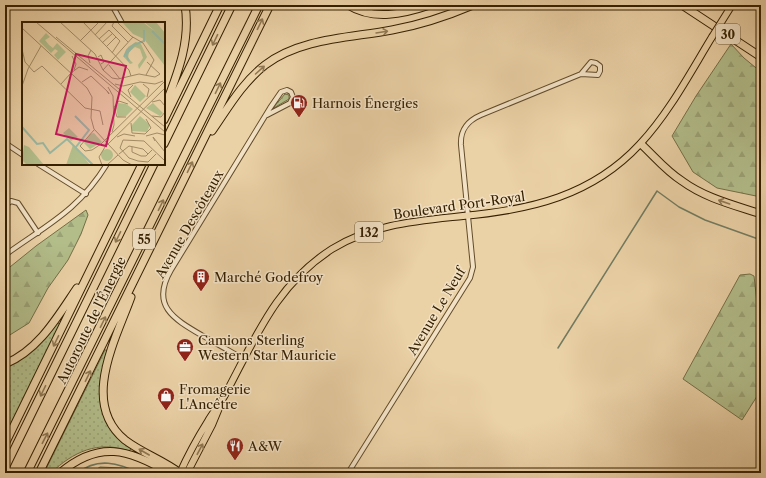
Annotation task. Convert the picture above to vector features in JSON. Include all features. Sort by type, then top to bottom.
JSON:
[{"type":"highway","points":[[165,106],[178,73],[185,47],[187,28],[185,5]]},
{"type":"highway","points":[[165,118],[220,5]]},
{"type":"highway","points":[[165,142],[232,5]]},
{"type":"highway","name":"Autoroute de l'Énergie","points":[[27,473],[258,5]]},
{"type":"highway","points":[[39,473],[270,5]]},
{"type":"highway","points":[[348,5],[366,13],[385,15],[430,5]]},
{"type":"highway","points":[[200,148],[247,83],[266,65],[284,54],[306,45],[419,25],[473,5]]},
{"type":"highway","points":[[678,5],[694,12]]},
{"type":"highway","name":"30","points":[[682,5],[761,57]]},
{"type":"highway","points":[[641,144],[668,171],[688,185],[712,198],[761,214]]},
{"type":"highway","points":[[5,444],[142,165]]},
{"type":"highway","name":"Autoroute de l'Énergie","points":[[5,468],[154,165]]},
{"type":"highway","points":[[142,265],[107,364],[104,387],[105,405],[111,423],[124,438],[182,473]]},
{"type":"highway","points":[[5,364],[24,353],[44,334],[91,268]]},
{"type":"highway","points":[[60,473],[84,457],[105,451],[130,454],[169,473]]},
{"type":"highway","points":[[154,466],[159,473]]},
{"type":"main road","name":"Boulevard Port-Royal","points":[[182,473],[207,422],[224,395],[270,311],[284,290],[304,270],[332,250],[355,237],[386,226],[520,209],[565,195],[600,177],[641,144],[664,114],[732,5]]},
{"type":"street","points":[[112,5],[121,22]]},
{"type":"street","name":"Avenue Le Neuf","points":[[348,473],[470,278],[473,267],[461,142],[462,132],[466,126],[481,115],[581,74],[598,75],[600,72],[600,66],[591,62],[581,74]]},
{"type":"street","name":"Avenue Descôteaux","points":[[244,359],[175,319],[166,308],[163,291],[164,283],[171,270],[281,92],[286,90],[291,92],[293,97],[291,102],[267,115]]},
{"type":"street","points":[[5,143],[22,152]]},
{"type":"street","points":[[40,165],[86,194]]},
{"type":"street","points":[[5,255],[69,210],[86,194],[106,165]]},
{"type":"street","points":[[5,206],[11,201],[18,203],[38,233]]},
{"type":"green space","points":[[731,44],[744,58],[761,72],[761,197],[717,188],[693,172],[672,136],[696,96]]},
{"type":"green space","points":[[285,94],[289,95],[289,99],[272,109]]},
{"type":"green space","points":[[86,210],[88,215],[81,234],[68,260],[48,288],[29,323],[5,338],[5,271],[36,246]]},
{"type":"green space","points":[[750,274],[754,276],[757,303],[761,305],[761,390],[742,420],[683,379],[740,275]]},
{"type":"green space","points":[[57,323],[60,324],[5,437],[5,367],[24,357]]},
{"type":"green space","points":[[105,350],[107,350],[104,410],[131,449],[129,451],[107,447],[87,450],[68,459],[51,473],[44,473]]},
{"type":"green space","points":[[100,467],[122,468],[132,473],[91,473]]},
{"type":"waterway","points":[[558,348],[657,191],[679,207],[705,220],[761,240]]},
{"type":"waterway","points":[[78,473],[85,468],[100,463],[116,464],[139,473]]},
{"type":"place","name":"Harnois Énergies","points":[[299,118]]},
{"type":"place","name":"Marché Godefroy","points":[[201,292]]},
{"type":"place","name":"Camions Sterling Western Star Mauricie","points":[[185,362]]},
{"type":"place","name":"Fromagerie L'Ancêtre","points":[[166,411]]},
{"type":"place","name":"A&W","points":[[235,461]]}]
